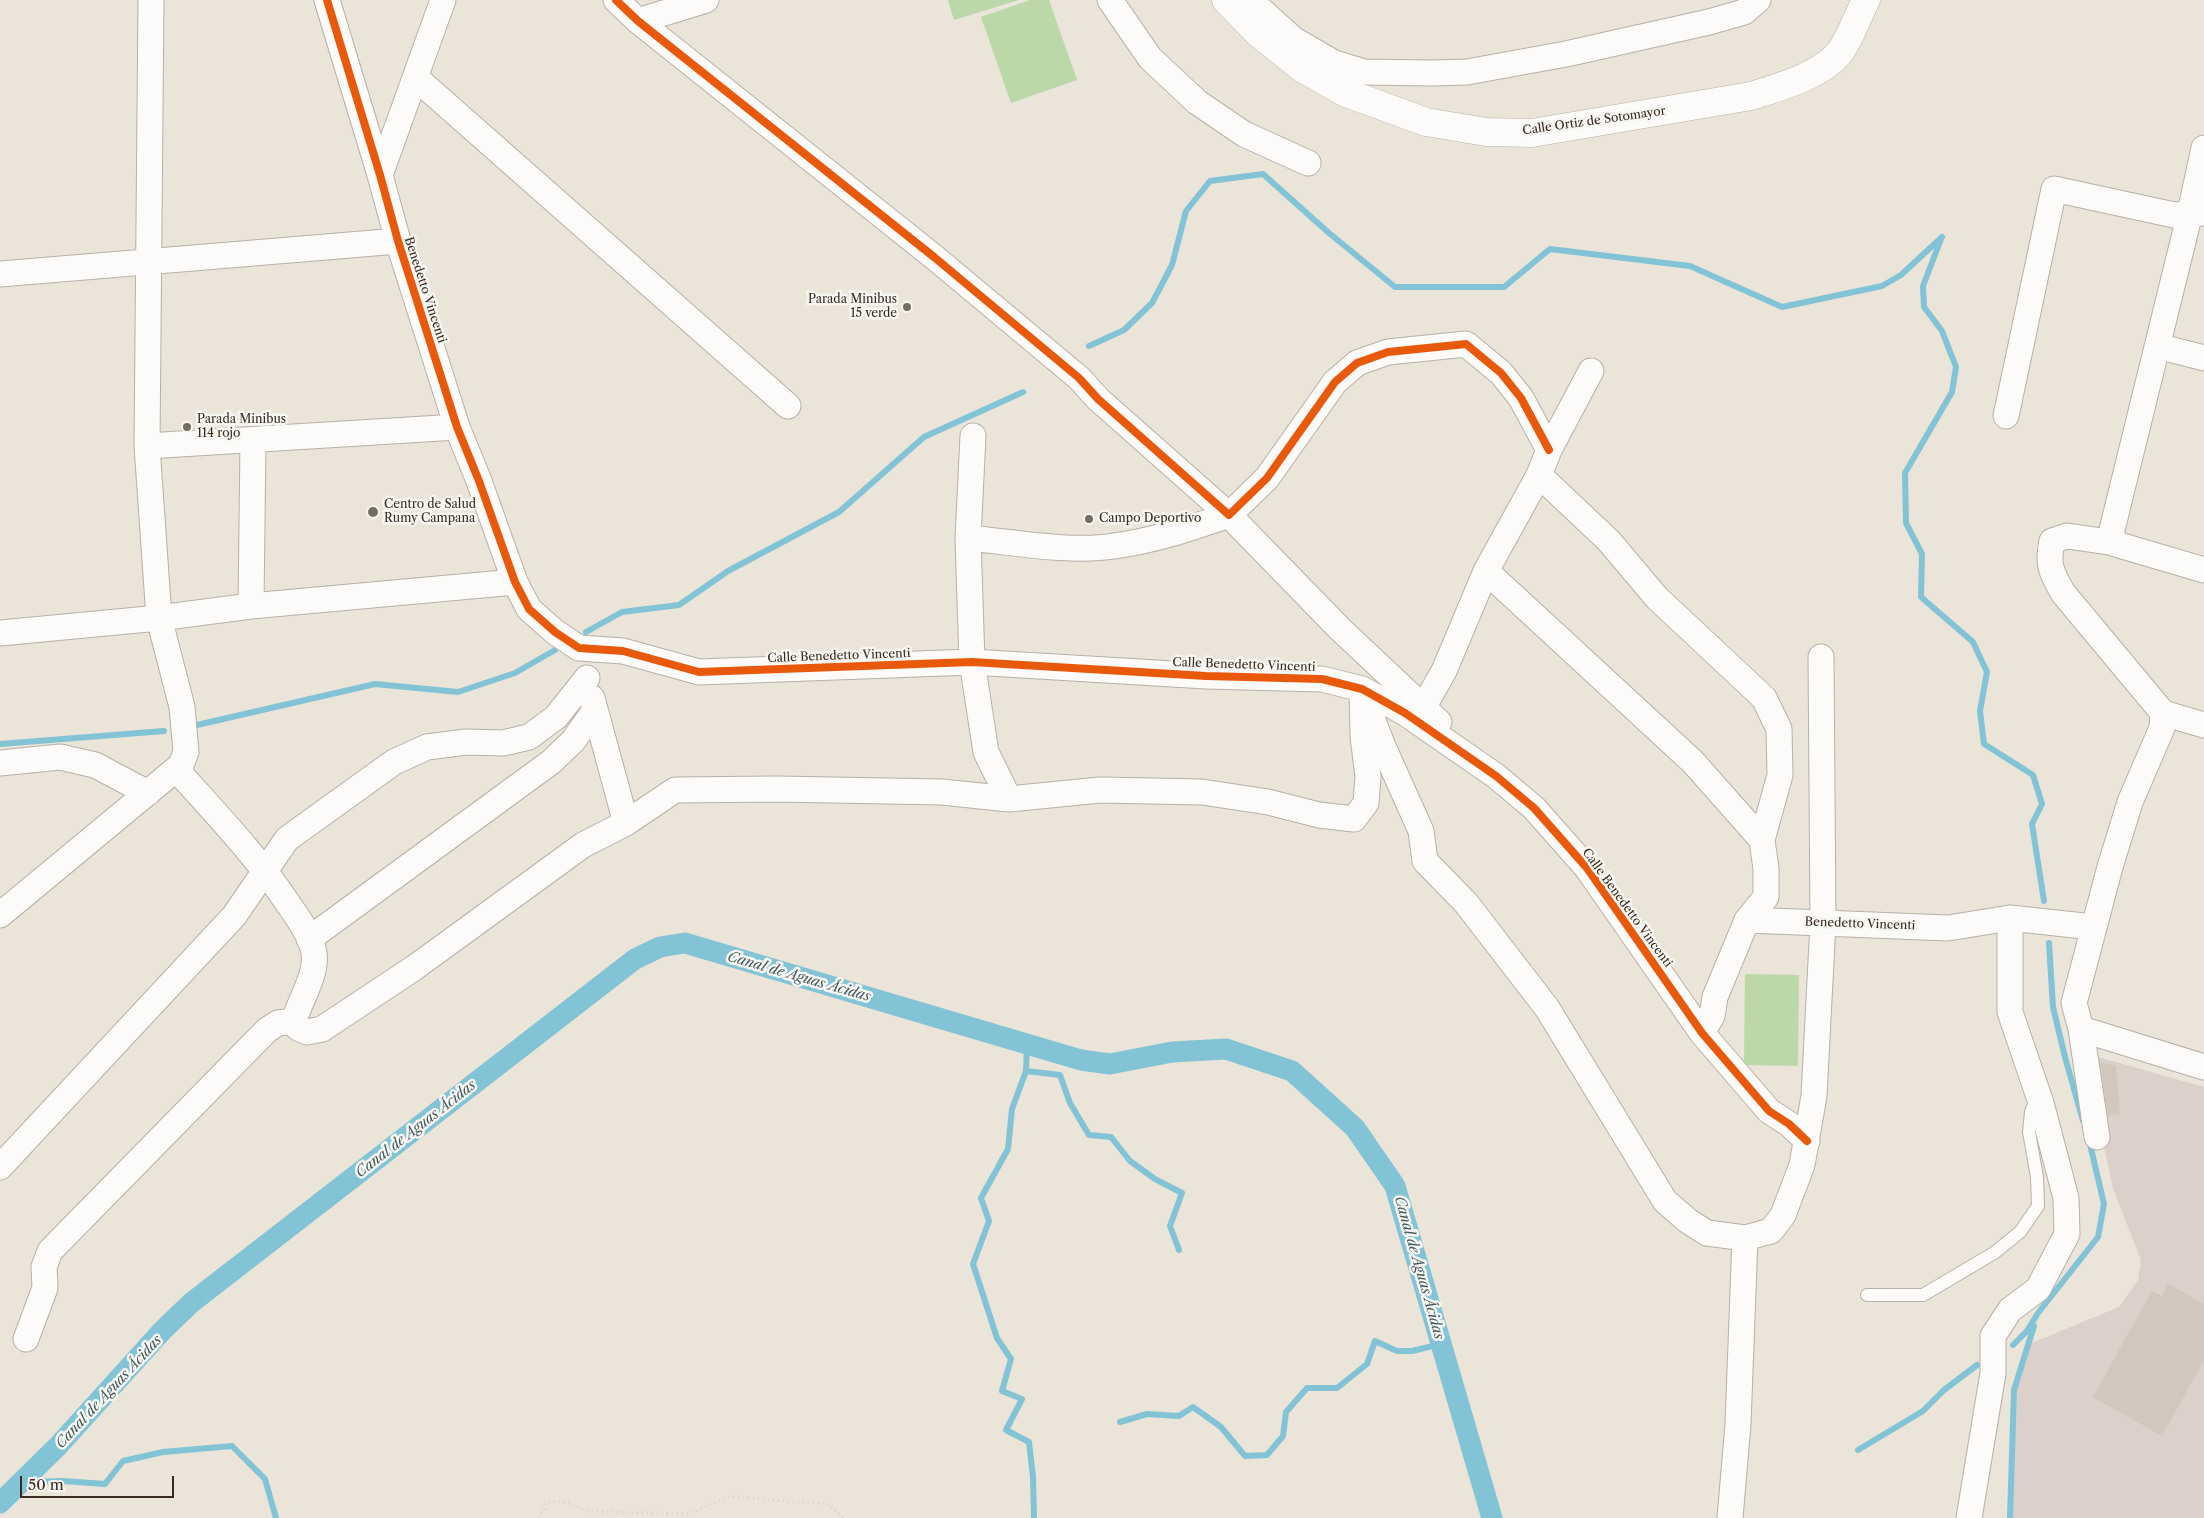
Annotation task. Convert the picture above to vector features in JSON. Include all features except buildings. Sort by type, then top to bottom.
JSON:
[{"type":"street","points":[[0,914],[181,765],[186,752],[182,707],[159,618],[147,446],[151,0]]},
{"type":"street","name":"Benedetto Vincenti","points":[[326,0],[380,175],[398,242],[457,427],[479,481],[515,582]]},
{"type":"street","points":[[380,175],[443,0]]},
{"type":"street","points":[[616,0],[638,21],[934,257],[1079,378],[1098,399],[1229,515],[1340,629],[1439,720],[1434,733]]},
{"type":"street","points":[[638,21],[706,0]]},
{"type":"street","points":[[1110,0],[1150,58],[1197,102],[1244,134],[1308,163]]},
{"type":"street","name":"Calle Ortiz de Sotomayor","points":[[1226,0],[1258,33],[1295,63],[1344,92],[1426,122],[1486,132],[1532,133],[1751,96],[1779,88],[1823,68],[1840,52],[1866,0]]},
{"type":"street","points":[[1250,0],[1292,39],[1334,63],[1364,72],[1432,73],[1467,72],[1566,54],[1744,12],[1758,0]]},
{"type":"street","points":[[416,78],[788,406]]},
{"type":"street","points":[[2109,542],[2157,346],[2197,213],[2204,148]]},
{"type":"street","points":[[2006,416],[2054,188],[2174,215],[2197,213]]},
{"type":"street","points":[[0,274],[398,242]]},
{"type":"street","points":[[968,538],[1075,548],[1113,547],[1166,537],[1229,515],[1267,478],[1335,382],[1357,363],[1388,352],[1466,344],[1501,373],[1521,398],[1549,450]]},
{"type":"street","points":[[2157,346],[2204,358]]},
{"type":"street","points":[[1424,706],[1447,664],[1486,571],[1539,475],[1549,450],[1591,371]]},
{"type":"street","points":[[147,446],[457,427]]},
{"type":"street","points":[[974,436],[968,538],[972,662],[986,752],[1009,799]]},
{"type":"street","points":[[251,606],[253,440]]},
{"type":"street","points":[[1539,475],[1609,542],[1656,598],[1764,698],[1779,729],[1780,775],[1762,840],[1766,869],[1766,897],[1747,920],[1715,997],[1712,1016],[1702,1033]]},
{"type":"street","points":[[2204,570],[2109,542],[2067,536],[2052,541],[2049,558],[2052,573],[2063,593],[2163,712],[2204,725]]},
{"type":"street","points":[[1486,571],[1693,762],[1762,840]]},
{"type":"street","points":[[0,634],[159,618],[251,606],[515,582]]},
{"type":"street","name":"Calle Benedetto Vincenti","points":[[515,582],[529,609],[555,632],[579,648],[623,651],[699,672],[972,662],[1206,676],[1322,679],[1362,689],[1406,713],[1496,776],[1534,808],[1587,868],[1702,1033],[1768,1111],[1789,1124],[1807,1141]]},
{"type":"street","points":[[579,648],[626,823]]},
{"type":"street","points":[[1362,689],[1382,744],[1421,831],[1425,861],[1466,902],[1548,1008],[1665,1201],[1688,1221],[1708,1233],[1745,1238],[1770,1231],[1783,1215],[1802,1165],[1814,1096],[1823,923],[1821,657]]},
{"type":"street","points":[[0,1167],[234,916],[287,839],[394,762],[427,747],[466,742],[503,743],[529,737],[556,717],[587,678]]},
{"type":"street","points":[[176,769],[265,869],[301,923],[314,949],[313,970],[294,1021],[298,1028],[307,1032],[322,1029],[414,968],[583,845],[626,823],[675,790],[776,789],[942,792],[1009,799],[1100,790],[1202,792],[1268,802],[1319,815],[1354,819],[1366,803],[1368,777],[1363,736],[1362,689]]},
{"type":"street","points":[[309,939],[551,762],[573,741],[595,710]]},
{"type":"street","points":[[2097,1137],[2081,1029],[2074,1003],[2093,927],[2130,802],[2162,728],[2163,712]]},
{"type":"street","points":[[0,763],[60,757],[95,765],[148,793]]},
{"type":"street","points":[[1969,1518],[1993,1374],[1993,1336],[2010,1310],[2038,1290],[2067,1234],[2066,1198],[2038,1094],[2010,1012],[2010,918]]},
{"type":"street","name":"Benedetto Vincenti","points":[[1747,920],[1948,928],[2010,918],[2093,927]]},
{"type":"street","points":[[26,1339],[44,1288],[44,1267],[50,1251],[267,1030],[278,1023],[294,1021]]},
{"type":"street","points":[[2081,1029],[2204,1067]]},
{"type":"street","points":[[1730,1518],[1738,1424],[1745,1238]]},
{"type":"lane","points":[[1867,1295],[1923,1295],[1994,1253],[2020,1232],[2038,1206],[2030,1132],[2030,1112],[2038,1094]]},
{"type":"path","points":[[539,1518],[548,1501],[567,1502],[587,1511],[687,1514],[730,1496],[792,1502],[827,1503],[842,1518]]},
{"type":"shaded area","points":[[2091,1055],[2204,1087],[2204,1518],[2010,1518],[2014,1390],[2027,1345],[2119,1307],[2138,1280],[2141,1260],[2113,1189],[2101,1132]]},
{"type":"green space","points":[[948,0],[1019,0],[954,20]]},
{"type":"green space","points":[[1030,0],[1049,0],[1077,80],[1011,103],[981,17]]},
{"type":"green space","points":[[1745,974],[1799,975],[1798,1066],[1744,1065]]},
{"type":"waterway","points":[[1089,346],[1124,330],[1152,303],[1172,265],[1186,211],[1210,181],[1263,174],[1329,233],[1395,287],[1504,287],[1550,249],[1690,266],[1782,307],[1882,286],[1901,275],[1942,237]]},
{"type":"waterway","points":[[1941,239],[1923,286],[1924,307],[1942,331],[1956,367],[1952,392],[1905,473],[1906,523],[1922,554],[1921,597],[1973,642],[1987,672],[1980,711],[1984,744],[2033,775],[2042,804],[2032,824],[2044,901]]},
{"type":"waterway","points":[[586,632],[622,612],[679,605],[728,571],[839,512],[924,437],[1023,392]]},
{"type":"waterway","points":[[197,725],[375,684],[458,692],[515,673],[555,650]]},
{"type":"waterway","points":[[0,744],[164,731]]},
{"type":"waterway","name":"Canal de Aguas Ácidas","points":[[0,1503],[58,1446],[162,1331],[191,1303],[635,959],[660,947],[685,943],[1081,1060],[1110,1064],[1172,1052],[1226,1049],[1292,1071],[1355,1128],[1395,1186],[1492,1518]]},
{"type":"waterway","points":[[2049,943],[2053,1007],[2083,1121]]},
{"type":"waterway","points":[[1027,1044],[1026,1071],[1012,1109],[1008,1149],[981,1198],[989,1221],[973,1264],[997,1338],[1011,1359],[1002,1391],[1022,1399],[1006,1430],[1029,1442],[1033,1477],[1034,1518]]},
{"type":"waterway","points":[[1026,1071],[1060,1075],[1070,1103],[1089,1135],[1111,1137],[1130,1161],[1155,1179],[1182,1193],[1170,1226],[1179,1250]]},
{"type":"waterway","points":[[2013,1345],[2027,1331],[2038,1313],[2098,1237],[2104,1204],[2089,1140]]},
{"type":"waterway","points":[[2010,1518],[2014,1390],[2034,1326]]},
{"type":"waterway","points":[[1120,1422],[1147,1414],[1179,1416],[1193,1407],[1221,1427],[1245,1456],[1267,1455],[1283,1436],[1286,1412],[1307,1388],[1337,1388],[1367,1364],[1375,1341],[1397,1351],[1412,1351],[1441,1344]]},
{"type":"waterway","points":[[1858,1450],[1923,1411],[1944,1390],[1977,1365]]},
{"type":"waterway","points":[[22,1482],[63,1481],[105,1484],[123,1461],[163,1452],[232,1446],[265,1479],[276,1518]]},
{"type":"cycle path","points":[[327,0],[398,241],[457,427],[479,481],[515,582],[529,609],[555,632],[579,648],[623,651],[699,672],[972,662],[1206,676],[1322,679],[1362,689],[1405,713],[1496,776],[1534,808],[1587,868],[1702,1033],[1769,1111],[1789,1124],[1807,1141]]},
{"type":"cycle path","points":[[616,0],[638,21],[934,257],[1079,378],[1098,399],[1229,515],[1267,478],[1335,382],[1357,363],[1388,352],[1466,344],[1501,373],[1521,398],[1549,450]]},
{"type":"place","name":"Parada Minibus 15 verde","points":[[907,307]]},
{"type":"place","name":"Parada Minibus 114 rojo","points":[[187,427]]},
{"type":"place","name":"Centro de Salud Rumy Campana","points":[[373,512]]},
{"type":"place","name":"Campo Deportivo","points":[[1089,519]]}]
